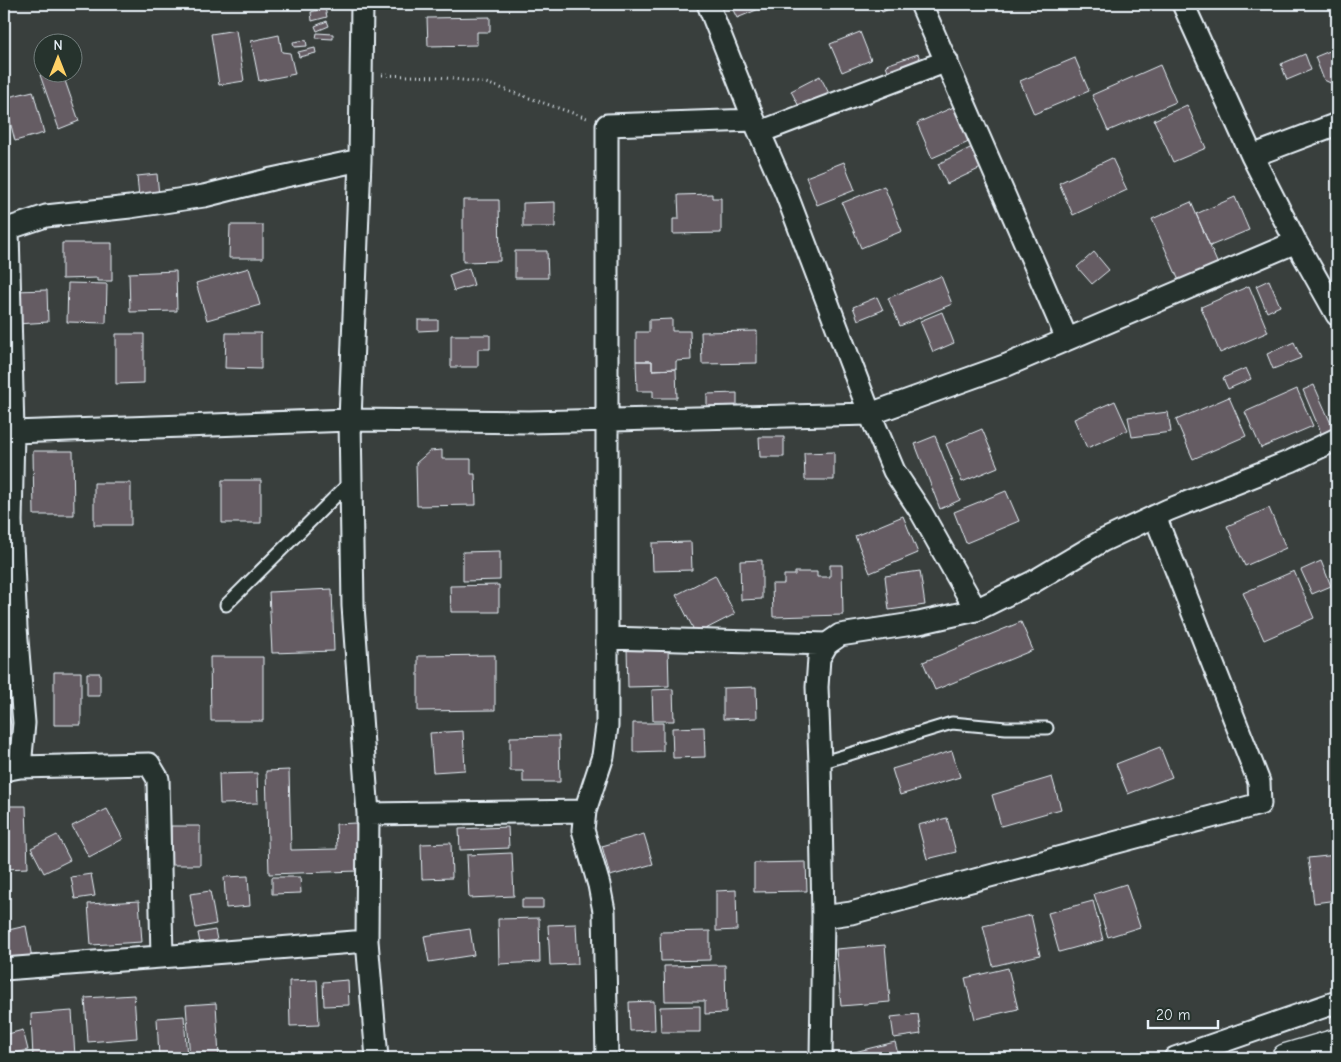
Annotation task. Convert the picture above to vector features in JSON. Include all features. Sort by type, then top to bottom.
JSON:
[{"type":"main road","points":[[1286,1058],[1337,1043]]},
{"type":"street","points":[[362,4],[360,160],[350,420],[353,606],[368,814],[368,941],[377,1058]]},
{"type":"street","points":[[708,4],[786,193],[870,414],[894,471],[921,512],[976,610]]},
{"type":"street","points":[[922,4],[1067,339]]},
{"type":"street","points":[[1183,4],[1252,156],[1296,242],[1337,315]]},
{"type":"street","points":[[607,1058],[604,911],[599,885],[582,830],[585,811],[603,756],[607,726],[607,125],[757,126],[947,61]]},
{"type":"street","points":[[1252,156],[1337,124]]},
{"type":"street","points":[[162,956],[158,779],[149,764],[12,768],[24,722],[16,628],[11,531],[13,432],[6,230],[46,216],[130,207],[204,196],[360,160]]},
{"type":"street","points":[[13,432],[350,420],[530,422],[870,414],[1007,364],[1296,242]]},
{"type":"street","points":[[821,1058],[823,917],[817,687],[818,658],[826,644],[840,635],[919,623],[976,610],[1033,582],[1102,541],[1155,516],[1291,461],[1337,439]]},
{"type":"street","points":[[823,917],[851,913],[1260,804],[1259,782],[1155,516]]},
{"type":"street","points":[[607,638],[826,644]]},
{"type":"street","points":[[368,814],[585,811]]},
{"type":"street","points":[[4,968],[368,941]]},
{"type":"street","points":[[1174,1058],[1337,1002]]},
{"type":"lane","points":[[226,605],[352,480]]},
{"type":"lane","points":[[820,763],[952,722],[1006,728],[1046,728]]},
{"type":"path","points":[[361,75],[437,77],[486,83],[607,125]]},
{"type":"building","points":[[730,4],[771,4],[737,18]]},
{"type":"building","points":[[878,4],[901,4],[882,12]]},
{"type":"building","points":[[325,8],[327,17],[312,21],[311,12]]},
{"type":"building","points":[[490,17],[490,32],[477,32],[477,45],[428,46],[427,18]]},
{"type":"building","points":[[327,21],[329,26],[317,31],[315,26]]},
{"type":"building","points":[[236,30],[244,81],[219,85],[211,34]]},
{"type":"building","points":[[860,32],[871,60],[842,72],[830,44]]},
{"type":"building","points":[[317,33],[333,34],[333,39],[316,38]]},
{"type":"building","points":[[279,35],[282,52],[290,53],[295,74],[259,81],[251,41]]},
{"type":"building","points":[[306,40],[307,46],[294,47],[293,42]]},
{"type":"building","points":[[315,48],[316,53],[299,57],[298,52]]},
{"type":"building","points":[[1337,48],[1337,86],[1324,80],[1315,57]]},
{"type":"building","points":[[918,54],[924,69],[891,80],[886,65]]},
{"type":"building","points":[[1305,54],[1311,70],[1287,80],[1281,64]]},
{"type":"building","points":[[1075,58],[1089,91],[1034,114],[1020,81]]},
{"type":"building","points":[[1160,65],[1176,102],[1108,131],[1092,95]]},
{"type":"building","points":[[820,76],[836,107],[807,122],[791,91]]},
{"type":"building","points":[[42,82],[65,82],[79,121],[59,129]]},
{"type":"building","points":[[33,91],[44,133],[15,141],[4,98]]},
{"type":"building","points":[[1187,105],[1206,148],[1173,162],[1154,120]]},
{"type":"building","points":[[956,106],[971,141],[932,158],[917,123]]},
{"type":"building","points":[[972,147],[981,168],[947,184],[938,164]]},
{"type":"building","points":[[1112,158],[1127,190],[1073,215],[1059,183]]},
{"type":"building","points":[[844,162],[855,190],[817,205],[806,177]]},
{"type":"building","points":[[157,174],[159,196],[139,198],[137,176]]},
{"type":"building","points":[[884,186],[902,231],[861,248],[842,203]]},
{"type":"building","points":[[712,194],[712,198],[721,198],[721,233],[673,234],[673,219],[679,219],[678,195]]},
{"type":"building","points":[[1235,197],[1249,230],[1210,246],[1196,214]]},
{"type":"building","points":[[463,200],[499,200],[500,261],[463,262]]},
{"type":"building","points":[[555,202],[555,227],[523,227],[523,203]]},
{"type":"building","points":[[1191,202],[1219,267],[1180,283],[1152,219]]},
{"type":"building","points":[[230,225],[263,225],[263,258],[229,258]]},
{"type":"building","points":[[62,243],[112,243],[112,281],[97,281],[97,278],[62,279]]},
{"type":"building","points":[[515,251],[547,251],[548,278],[515,278]]},
{"type":"building","points":[[1094,252],[1109,270],[1092,284],[1077,267]]},
{"type":"building","points":[[249,268],[260,305],[207,320],[196,283]]},
{"type":"building","points":[[469,268],[474,285],[454,291],[449,275]]},
{"type":"building","points":[[176,271],[177,311],[130,312],[129,273]]},
{"type":"building","points":[[941,276],[952,304],[900,326],[888,298]]},
{"type":"building","points":[[1269,280],[1280,306],[1267,312],[1256,286]]},
{"type":"building","points":[[68,283],[107,284],[106,323],[67,322]]},
{"type":"building","points":[[1249,286],[1268,332],[1220,353],[1201,307]]},
{"type":"building","points":[[47,290],[48,322],[17,324],[16,291]]},
{"type":"building","points":[[877,297],[883,310],[858,320],[853,307]]},
{"type":"building","points":[[942,312],[954,343],[933,352],[920,321]]},
{"type":"building","points":[[672,319],[672,331],[690,331],[691,360],[676,361],[676,369],[652,370],[652,361],[636,361],[636,332],[649,332],[649,320]]},
{"type":"building","points":[[418,320],[438,320],[438,330],[418,331]]},
{"type":"building","points":[[757,331],[757,363],[702,364],[701,332]]},
{"type":"building","points":[[226,333],[261,333],[261,369],[225,368]]},
{"type":"building","points":[[116,334],[144,334],[144,383],[116,384]]},
{"type":"building","points":[[451,335],[490,335],[490,349],[478,349],[478,367],[451,367]]},
{"type":"building","points":[[1294,342],[1301,358],[1273,369],[1267,354]]},
{"type":"building","points":[[636,361],[652,361],[652,370],[676,369],[677,398],[653,398],[653,391],[637,391]]},
{"type":"building","points":[[1246,368],[1251,379],[1228,389],[1223,378]]},
{"type":"building","points":[[1314,385],[1336,435],[1324,440],[1303,390]]},
{"type":"building","points":[[1297,389],[1313,426],[1261,448],[1245,412]]},
{"type":"building","points":[[737,393],[737,407],[707,407],[707,394]]},
{"type":"building","points":[[1229,397],[1246,436],[1193,459],[1176,420]]},
{"type":"building","points":[[1115,401],[1128,430],[1087,448],[1074,419]]},
{"type":"building","points":[[1168,412],[1171,432],[1132,437],[1128,417]]},
{"type":"building","points":[[982,429],[998,467],[962,482],[946,444]]},
{"type":"building","points":[[935,436],[960,500],[940,509],[915,444]]},
{"type":"building","points":[[759,437],[784,437],[784,457],[760,457]]},
{"type":"building","points":[[442,450],[442,459],[471,459],[471,474],[475,474],[476,505],[417,506],[416,463],[430,451]]},
{"type":"building","points":[[33,451],[73,451],[74,515],[34,515]]},
{"type":"building","points":[[834,452],[834,480],[805,480],[804,453]]},
{"type":"building","points":[[222,480],[261,480],[261,523],[222,523]]},
{"type":"building","points":[[94,483],[131,483],[131,525],[94,525]]},
{"type":"building","points":[[1006,491],[1019,521],[966,543],[954,512]]},
{"type":"building","points":[[1269,508],[1286,548],[1245,566],[1227,526]]},
{"type":"building","points":[[903,516],[918,553],[870,573],[855,536]]},
{"type":"building","points":[[691,542],[692,570],[653,571],[652,543]]},
{"type":"building","points":[[500,551],[500,580],[463,581],[463,552]]},
{"type":"building","points":[[762,560],[762,599],[741,600],[740,561]]},
{"type":"building","points":[[1321,561],[1331,586],[1312,594],[1301,570]]},
{"type":"building","points":[[830,565],[842,565],[843,615],[773,617],[772,584],[784,584],[784,575],[795,575],[795,572],[817,572],[817,577],[830,577]]},
{"type":"building","points":[[920,571],[925,605],[889,610],[885,576]]},
{"type":"building","points":[[1294,571],[1314,618],[1264,640],[1243,593]]},
{"type":"building","points":[[715,575],[735,614],[696,634],[676,595]]},
{"type":"building","points":[[499,585],[499,612],[451,612],[450,586]]},
{"type":"building","points":[[332,589],[334,651],[272,653],[269,592]]},
{"type":"building","points":[[1021,622],[1033,650],[935,690],[923,662]]},
{"type":"building","points":[[668,647],[669,686],[628,687],[627,648]]},
{"type":"building","points":[[4,651],[14,681],[4,685]]},
{"type":"building","points":[[495,655],[495,710],[418,711],[418,656]]},
{"type":"building","points":[[210,657],[263,657],[263,721],[211,721]]},
{"type":"building","points":[[54,672],[81,672],[81,725],[54,725]]},
{"type":"building","points":[[87,673],[100,673],[100,696],[87,696]]},
{"type":"building","points":[[756,687],[757,718],[723,719],[723,688]]},
{"type":"building","points":[[673,689],[674,721],[653,721],[652,690]]},
{"type":"building","points":[[4,701],[15,737],[4,740]]},
{"type":"building","points":[[633,723],[663,723],[663,751],[633,752]]},
{"type":"building","points":[[704,727],[705,757],[673,758],[672,728]]},
{"type":"building","points":[[463,731],[465,770],[433,772],[430,733]]},
{"type":"building","points":[[559,736],[560,782],[523,782],[523,771],[510,771],[510,737]]},
{"type":"building","points":[[1160,747],[1172,777],[1128,794],[1116,764]]},
{"type":"building","points":[[952,751],[960,777],[900,795],[892,769]]},
{"type":"building","points":[[289,770],[291,850],[337,849],[336,824],[356,823],[358,871],[269,874],[266,771]]},
{"type":"building","points":[[257,773],[258,803],[220,804],[219,774]]},
{"type":"building","points":[[1052,777],[1061,809],[1001,826],[992,795]]},
{"type":"building","points":[[4,806],[26,806],[28,868],[4,869]]},
{"type":"building","points":[[107,809],[123,839],[89,857],[72,826]]},
{"type":"building","points":[[947,818],[956,852],[927,859],[918,825]]},
{"type":"building","points":[[171,826],[200,826],[200,865],[171,865]]},
{"type":"building","points":[[508,827],[509,848],[460,850],[459,829]]},
{"type":"building","points":[[644,834],[653,864],[610,876],[602,846]]},
{"type":"building","points":[[57,835],[70,860],[44,873],[31,848]]},
{"type":"building","points":[[451,843],[452,878],[422,879],[421,844]]},
{"type":"building","points":[[512,853],[514,896],[469,898],[467,855]]},
{"type":"building","points":[[1337,855],[1337,900],[1314,903],[1308,858]]},
{"type":"building","points":[[806,862],[807,891],[754,892],[754,863]]},
{"type":"building","points":[[91,874],[95,896],[75,899],[71,877]]},
{"type":"building","points":[[248,876],[250,906],[226,908],[224,877]]},
{"type":"building","points":[[272,877],[300,877],[301,893],[272,894]]},
{"type":"building","points":[[1126,884],[1140,927],[1108,937],[1094,894]]},
{"type":"building","points":[[736,890],[737,930],[716,931],[716,891]]},
{"type":"building","points":[[210,891],[216,924],[196,928],[190,894]]},
{"type":"building","points":[[522,899],[543,899],[543,908],[522,908]]},
{"type":"building","points":[[139,901],[142,942],[91,945],[88,904]]},
{"type":"building","points":[[1093,901],[1103,940],[1059,952],[1048,913]]},
{"type":"building","points":[[1031,915],[1040,955],[993,966],[983,926]]},
{"type":"building","points":[[539,918],[540,962],[499,964],[498,919]]},
{"type":"building","points":[[576,924],[578,964],[550,965],[548,925]]},
{"type":"building","points":[[26,926],[32,958],[4,963],[4,931]]},
{"type":"building","points":[[470,929],[474,955],[429,962],[424,936]]},
{"type":"building","points":[[215,930],[218,945],[201,948],[198,933]]},
{"type":"building","points":[[710,931],[710,960],[661,961],[660,932]]},
{"type":"building","points":[[885,945],[890,1002],[841,1006],[836,949]]},
{"type":"building","points":[[725,965],[726,1013],[705,1014],[705,1001],[665,1001],[664,966]]},
{"type":"building","points":[[1008,968],[1018,1009],[975,1019],[965,978]]},
{"type":"building","points":[[317,980],[319,1025],[290,1026],[289,981]]},
{"type":"building","points":[[348,980],[349,1005],[324,1006],[323,982]]},
{"type":"building","points":[[134,995],[137,1038],[88,1042],[85,998]]},
{"type":"building","points":[[654,1001],[655,1030],[630,1031],[629,1002]]},
{"type":"building","points":[[216,1003],[219,1058],[190,1058],[186,1005]]},
{"type":"building","points":[[700,1006],[700,1032],[661,1032],[660,1007]]},
{"type":"building","points":[[72,1011],[75,1056],[33,1058],[31,1014]]},
{"type":"building","points":[[918,1014],[921,1034],[894,1038],[891,1017]]},
{"type":"building","points":[[184,1016],[187,1058],[159,1058],[157,1018]]},
{"type":"building","points":[[23,1030],[28,1050],[4,1056],[4,1035]]},
{"type":"building","points":[[895,1042],[899,1058],[834,1058],[834,1057]]}]
